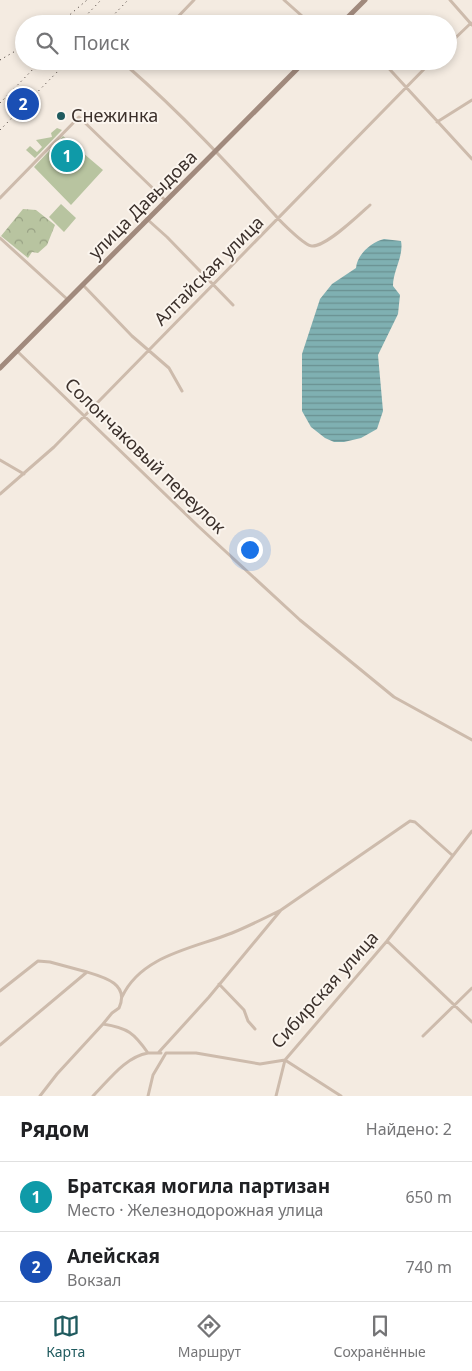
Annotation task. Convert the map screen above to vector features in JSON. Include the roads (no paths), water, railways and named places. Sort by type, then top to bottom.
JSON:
[{"type":"main road","points":[[351,15],[365,0]]},
{"type":"main road","name":"улица Давыдова","points":[[0,368],[296,70]]},
{"type":"street","points":[[180,15],[194,0]]},
{"type":"street","points":[[284,0],[301,15]]},
{"type":"street","points":[[450,0],[472,23],[457,37]]},
{"type":"street","points":[[131,70],[216,151],[279,219],[311,246],[319,245],[337,233],[370,205]]},
{"type":"street","points":[[390,70],[472,159]]},
{"type":"street","name":"Алтайская улица","points":[[0,494],[24,474],[150,350],[423,70]]},
{"type":"street","points":[[437,122],[472,100]]},
{"type":"street","points":[[0,198],[79,117],[166,201]]},
{"type":"street","points":[[147,220],[167,237],[233,305]]},
{"type":"street","points":[[0,238],[68,300]]},
{"type":"street","points":[[83,285],[132,336],[169,368],[182,391]]},
{"type":"street","name":"Солончаковый переулок","points":[[16,350],[198,526],[307,626],[394,698],[472,740]]},
{"type":"street","points":[[0,460],[24,474]]},
{"type":"street","points":[[40,1096],[62,1067],[112,1013],[120,1008],[126,989],[139,974],[170,955],[187,947],[231,933],[281,910],[410,821],[415,822],[452,855]]},
{"type":"street","name":"Сибирская улица","points":[[93,1096],[136,1055],[159,1052],[221,1056],[260,1064],[285,1060],[387,941],[472,831]]},
{"type":"street","points":[[159,1052],[281,910]]},
{"type":"street","points":[[387,941],[472,1022]]},
{"type":"street","points":[[0,991],[38,961],[50,962],[110,979],[117,984],[122,997]]},
{"type":"street","points":[[0,1044],[87,972]]},
{"type":"street","points":[[219,984],[244,1010],[248,1021],[255,1029]]},
{"type":"street","points":[[423,1036],[472,988]]},
{"type":"street","points":[[103,1024],[134,1034],[148,1053]]},
{"type":"street","points":[[148,1096],[154,1075],[166,1053]]},
{"type":"street","points":[[276,1096],[285,1060],[341,1096]]},
{"type":"water","points":[[384,239],[401,241],[402,247],[393,280],[393,286],[400,295],[398,314],[378,355],[383,411],[377,429],[361,438],[334,442],[325,438],[311,427],[302,411],[302,354],[320,299],[332,284],[356,268],[359,258],[366,249]]},
{"type":"railway","points":[[70,15],[87,0]]},
{"type":"railway","points":[[87,15],[101,0]]},
{"type":"railway","points":[[114,15],[128,0]]},
{"type":"railway","points":[[0,60],[15,51]]},
{"type":"railway","points":[[0,103],[32,70]]},
{"type":"railway","points":[[0,130],[59,70]]},
{"type":"place","name":"Алейская","points":[[23,104]]},
{"type":"place","name":"Снежинка","points":[[61,116]]},
{"type":"place","name":"Братская могила партизан","points":[[67,156]]}]
